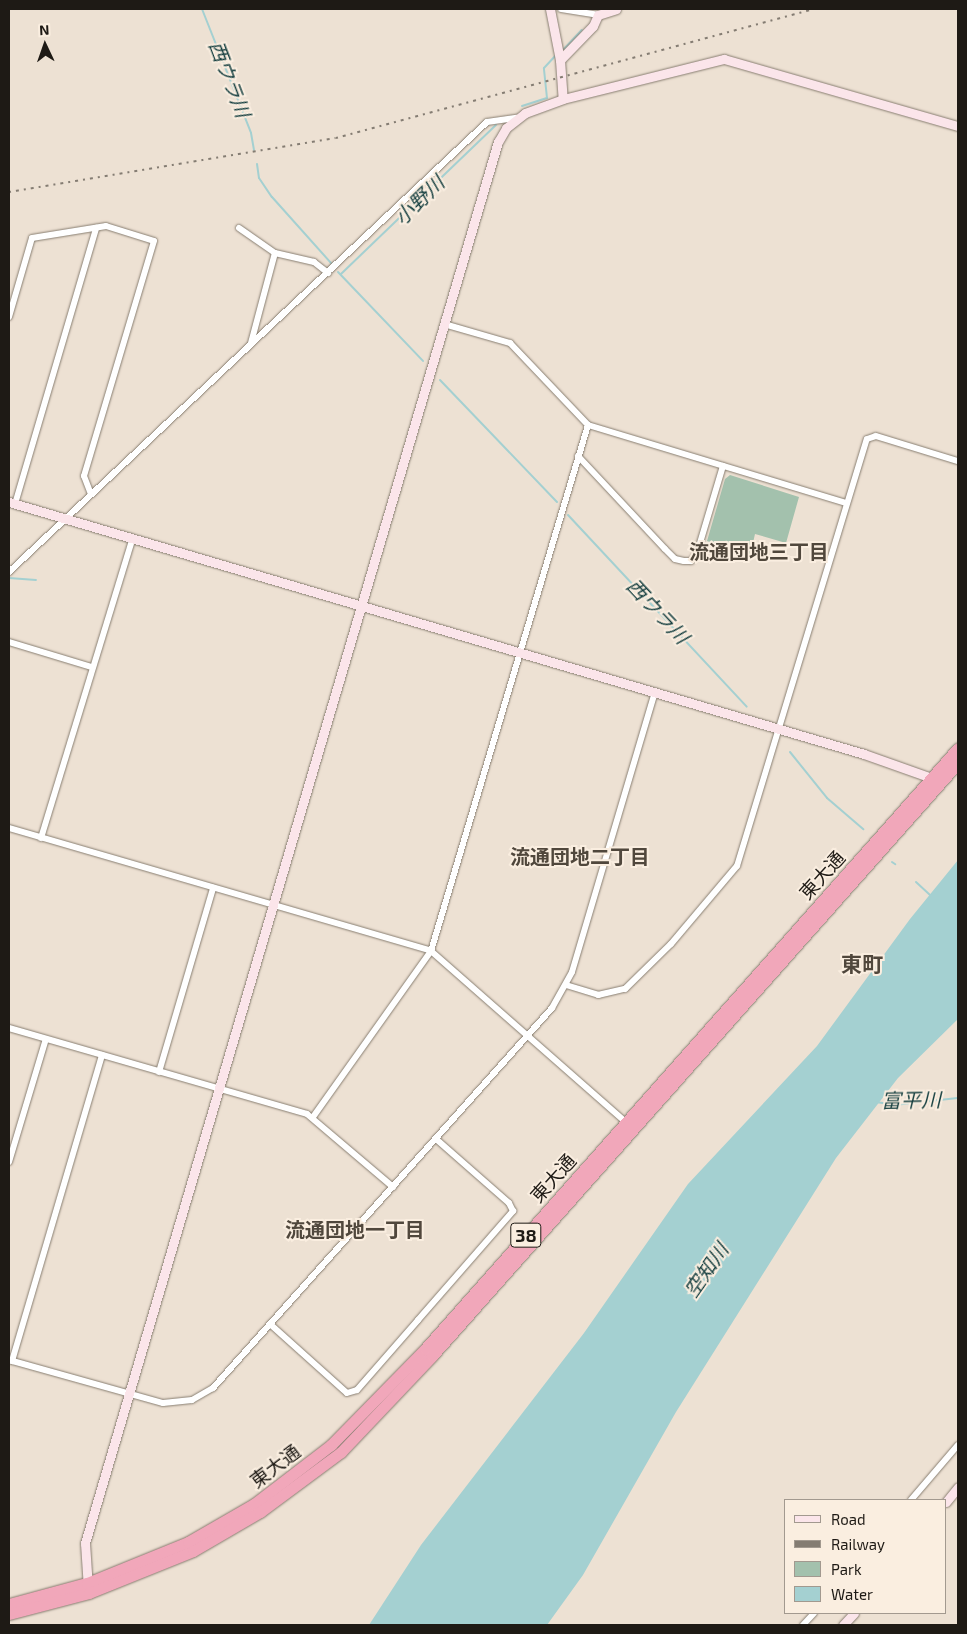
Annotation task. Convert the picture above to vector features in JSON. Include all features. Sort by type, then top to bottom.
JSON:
[{"type":"highway","name":"東大通","points":[[9,1614],[88,1588],[188,1542],[254,1504],[331,1445],[425,1349],[629,1126],[937,780],[958,748]]},
{"type":"highway","name":"東大通","points":[[937,780],[958,764]]},
{"type":"highway","name":"東大通","points":[[9,1604],[88,1588]]},
{"type":"street","points":[[550,9],[560,60],[563,99]]},
{"type":"street","points":[[561,9],[598,15],[616,9]]},
{"type":"street","points":[[560,60],[593,26],[598,15]]},
{"type":"street","points":[[9,572],[487,122],[517,118],[563,99],[724,59],[958,126]]},
{"type":"street","points":[[88,1588],[85,1543],[498,142],[517,118]]},
{"type":"street","points":[[9,317],[32,238],[106,226],[154,241],[84,476],[91,494]]},
{"type":"street","points":[[96,228],[12,503],[780,729],[937,780]]},
{"type":"street","points":[[239,228],[275,253],[314,262],[328,273]]},
{"type":"street","points":[[251,344],[275,253]]},
{"type":"street","points":[[444,324],[510,343],[588,425],[847,503]]},
{"type":"street","points":[[313,1117],[431,951],[588,425]]},
{"type":"street","points":[[566,985],[598,995],[625,989],[659,957],[727,879],[740,858],[865,443],[871,437],[958,461]]},
{"type":"street","points":[[578,456],[665,550],[675,559],[684,561],[691,561],[697,553],[723,466]]},
{"type":"street","points":[[41,838],[133,538]]},
{"type":"street","points":[[9,642],[92,667]]},
{"type":"street","points":[[102,1055],[10,1360],[163,1403],[192,1400],[213,1388],[528,1036],[566,985],[655,692]]},
{"type":"street","points":[[9,828],[431,951],[629,1126]]},
{"type":"street","points":[[159,1072],[213,888]]},
{"type":"street","points":[[9,1028],[313,1117],[393,1187]]},
{"type":"street","points":[[9,1162],[46,1039]]},
{"type":"street","points":[[270,1324],[347,1393],[356,1390],[513,1211],[509,1203],[436,1138]]},
{"type":"street","points":[[912,1499],[958,1445]]},
{"type":"street","points":[[947,1501],[958,1487]]},
{"type":"street","points":[[803,1625],[813,1614]]},
{"type":"street","points":[[843,1625],[853,1614]]},
{"type":"green space","points":[[730,475],[799,497],[786,543],[755,534],[750,556],[707,541],[725,479]]},
{"type":"water","name":"空知川","points":[[958,860],[958,1019],[898,1078],[836,1158],[676,1412],[583,1575],[547,1625],[369,1625],[421,1545],[584,1333],[688,1184],[817,1046],[910,919]]},
{"type":"waterway","name":"西ウラ川","points":[[202,9],[251,133],[254,150]]},
{"type":"waterway","name":"小野川","points":[[564,49],[582,30]]},
{"type":"waterway","name":"小野川","points":[[522,106],[547,98],[544,68],[555,56]]},
{"type":"waterway","name":"小野川","points":[[341,274],[496,125]]},
{"type":"waterway","name":"西ウラ川","points":[[257,164],[259,178],[272,197],[331,263]]},
{"type":"waterway","name":"西ウラ川","points":[[338,272],[423,361]]},
{"type":"waterway","name":"西ウラ川","points":[[440,380],[557,502]]},
{"type":"waterway","name":"西ウラ川","points":[[568,515],[747,707]]},
{"type":"waterway","points":[[9,578],[36,580]]},
{"type":"waterway","name":"西ウラ川","points":[[790,752],[827,798],[863,829]]},
{"type":"waterway","name":"西ウラ川","points":[[916,882],[931,896]]},
{"type":"waterway","name":"富平川","points":[[876,1102],[894,1105],[958,1098]]},
{"type":"railway","points":[[9,192],[336,138],[813,9]]},
{"type":"district","name":"流通団地三丁目","points":[[759,551]]},
{"type":"district","name":"流通団地二丁目","points":[[580,856]]},
{"type":"district","name":"東町","points":[[862,964]]},
{"type":"district","name":"流通団地一丁目","points":[[355,1229]]}]
